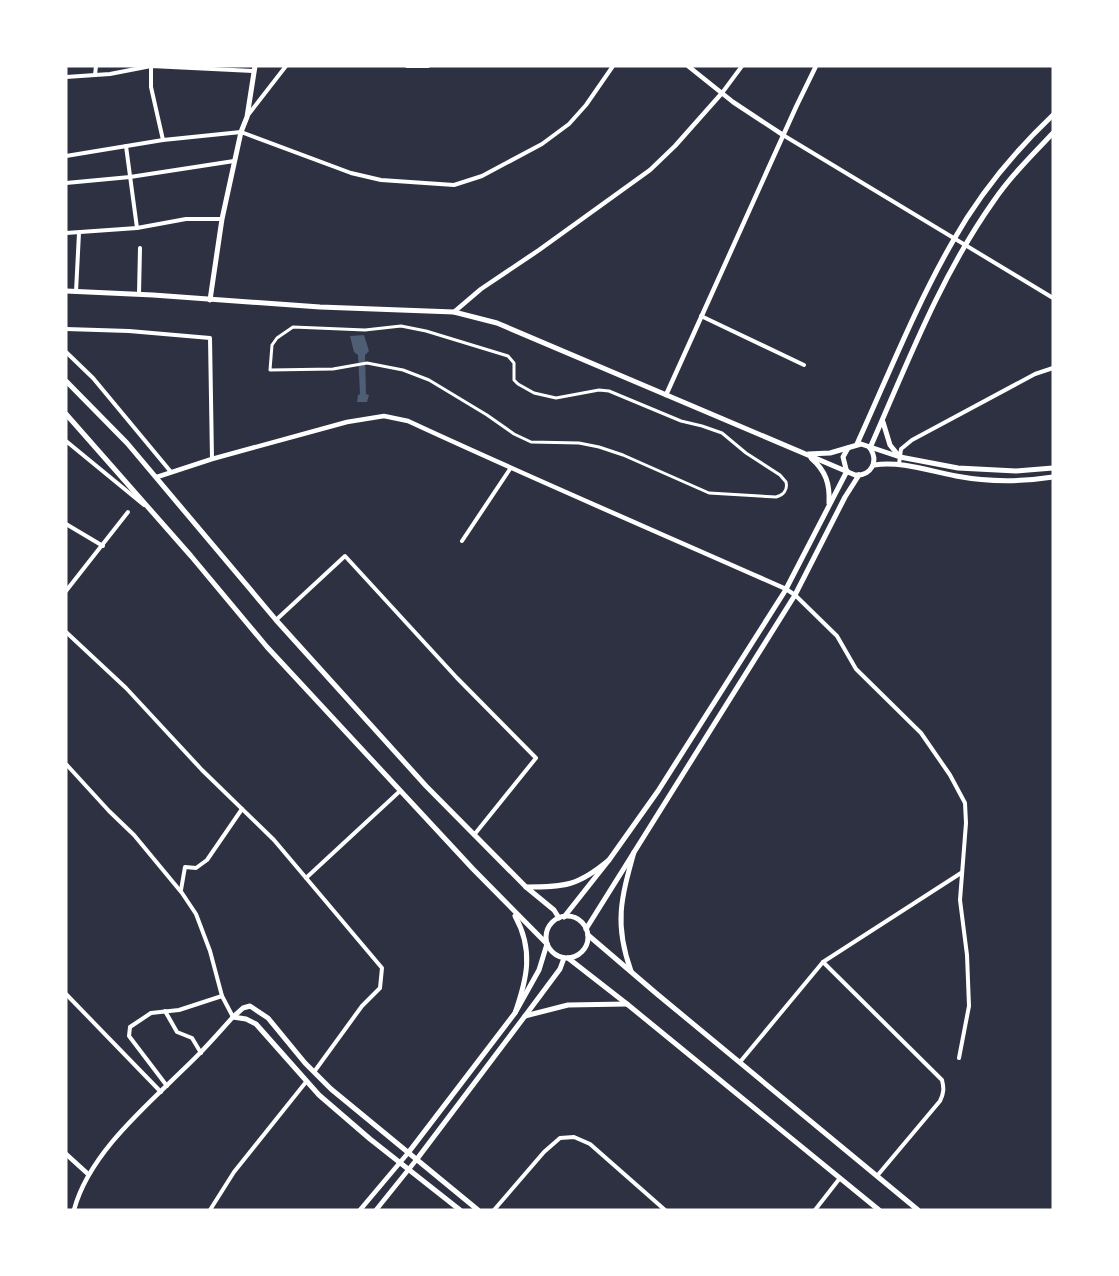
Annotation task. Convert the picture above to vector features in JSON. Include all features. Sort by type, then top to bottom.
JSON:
[{"type":"main road","points":[[210,300],[222,219],[241,132],[247,117],[254,68]]},
{"type":"main road","points":[[847,471],[843,457],[848,448],[854,444],[954,238],[986,191],[1023,145],[1053,115]]},
{"type":"main road","points":[[870,448],[937,297],[965,245],[1013,175],[1053,133]]},
{"type":"main road","points":[[66,291],[382,310],[454,312],[497,323],[860,475]]},
{"type":"main road","points":[[66,381],[102,416],[157,477],[276,620],[426,786],[526,887],[561,917],[576,919],[587,932],[632,972],[918,1210]]},
{"type":"main road","points":[[66,414],[267,647],[554,954],[566,958],[627,1004],[879,1210]]},
{"type":"main road","points":[[882,420],[890,445],[899,461]]},
{"type":"main road","points":[[806,454],[830,453],[854,444],[865,445],[899,461],[956,476],[984,480],[1033,480],[1053,477]]},
{"type":"main road","points":[[870,448],[874,455],[874,465]]},
{"type":"main road","points":[[806,454],[825,475],[829,485],[828,507]]},
{"type":"main road","points":[[417,1159],[566,958],[578,955],[587,944],[587,932],[634,852],[795,595],[845,497],[860,475],[868,472],[874,465],[899,461],[985,471],[1053,468]]},
{"type":"main road","points":[[408,1153],[515,1013],[539,969],[547,944],[548,928],[561,917],[609,860],[658,791],[786,589],[847,471]]},
{"type":"main road","points":[[632,972],[624,952],[620,904],[634,852]]},
{"type":"main road","points":[[526,887],[560,886],[578,882],[591,875],[609,860]]},
{"type":"main road","points":[[512,909],[525,940],[527,965],[525,986],[515,1013]]},
{"type":"main road","points":[[525,1016],[568,1005],[627,1004]]},
{"type":"main road","points":[[233,1017],[243,1008],[250,1006],[260,1011],[331,1089],[478,1210]]},
{"type":"main road","points":[[233,1017],[246,1019],[256,1024],[306,1082],[362,1133],[410,1168],[460,1210]]},
{"type":"street","points":[[95,75],[96,66]]},
{"type":"street","points":[[151,66],[151,87],[164,140]]},
{"type":"street","points":[[66,77],[151,66],[254,68]]},
{"type":"street","points":[[247,117],[286,66]]},
{"type":"street","points":[[407,66],[428,66]]},
{"type":"street","points":[[66,156],[164,140],[241,132],[351,173],[381,180],[454,185],[482,176],[542,144],[569,124],[602,85],[613,66]]},
{"type":"street","points":[[688,66],[722,93],[783,135],[1053,298]]},
{"type":"street","points":[[454,312],[481,289],[650,170],[675,146],[722,93],[742,66]]},
{"type":"street","points":[[666,395],[816,66]]},
{"type":"street","points":[[126,146],[137,228]]},
{"type":"street","points":[[66,183],[130,177],[235,160]]},
{"type":"street","points":[[66,233],[137,228],[186,219],[222,219]]},
{"type":"street","points":[[76,291],[79,233]]},
{"type":"street","points":[[139,294],[140,248]]},
{"type":"street","points":[[701,316],[804,365]]},
{"type":"street","points":[[401,326],[416,328],[508,356],[514,363],[514,380],[542,395],[555,398],[605,390],[681,421],[722,433],[746,453],[780,475],[786,482],[786,489],[776,498],[709,493],[623,455],[599,447],[579,443],[531,442],[522,439],[487,415],[418,375],[385,365],[357,364],[333,369],[270,370],[269,362],[270,351],[277,338],[293,327],[366,330],[401,326]]},
{"type":"street","points":[[66,329],[210,338],[212,459]]},
{"type":"street","points":[[66,352],[93,378],[171,472]]},
{"type":"street","points":[[899,461],[901,449],[912,440],[1035,374],[1053,368]]},
{"type":"street","points":[[157,477],[212,459],[346,422],[384,416],[408,421],[510,469],[610,511],[795,595],[837,636],[856,669],[914,725],[962,795],[966,812],[960,900],[967,955],[969,1006],[959,1058]]},
{"type":"street","points":[[66,441],[153,513]]},
{"type":"street","points":[[462,541],[510,469]]},
{"type":"street","points":[[66,591],[128,512]]},
{"type":"street","points":[[66,524],[103,546]]},
{"type":"street","points":[[276,620],[345,556],[457,678],[536,758],[474,835]]},
{"type":"street","points":[[66,632],[126,688],[202,770],[274,840],[382,968],[380,988],[363,1006],[314,1072]]},
{"type":"street","points":[[66,764],[134,835],[181,891],[196,914],[210,951],[222,996],[233,1017],[201,1053],[121,1133],[88,1174],[74,1210]]},
{"type":"street","points":[[306,878],[400,791]]},
{"type":"street","points":[[181,891],[185,867],[196,868],[207,860],[242,809]]},
{"type":"street","points":[[740,1062],[823,962],[961,873]]},
{"type":"street","points":[[823,962],[942,1080],[944,1087],[944,1094],[940,1101],[876,1177]]},
{"type":"street","points":[[66,994],[160,1092]]},
{"type":"street","points":[[167,1086],[129,1036],[130,1027],[151,1013],[178,1010],[222,996]]},
{"type":"street","points":[[165,1011],[177,1032],[192,1038],[201,1053]]},
{"type":"street","points":[[210,1210],[234,1172],[306,1082]]},
{"type":"street","points":[[494,1210],[544,1152],[560,1138],[574,1137],[590,1144],[665,1210]]},
{"type":"street","points":[[360,1210],[408,1153]]},
{"type":"street","points":[[66,1154],[88,1174]]},
{"type":"street","points":[[376,1210],[417,1159]]},
{"type":"street","points":[[815,1210],[840,1178]]},
{"type":"water","points":[[364,335],[369,351],[365,355],[366,394],[369,395],[367,402],[357,402],[360,394],[358,355],[354,352],[350,336]]}]
